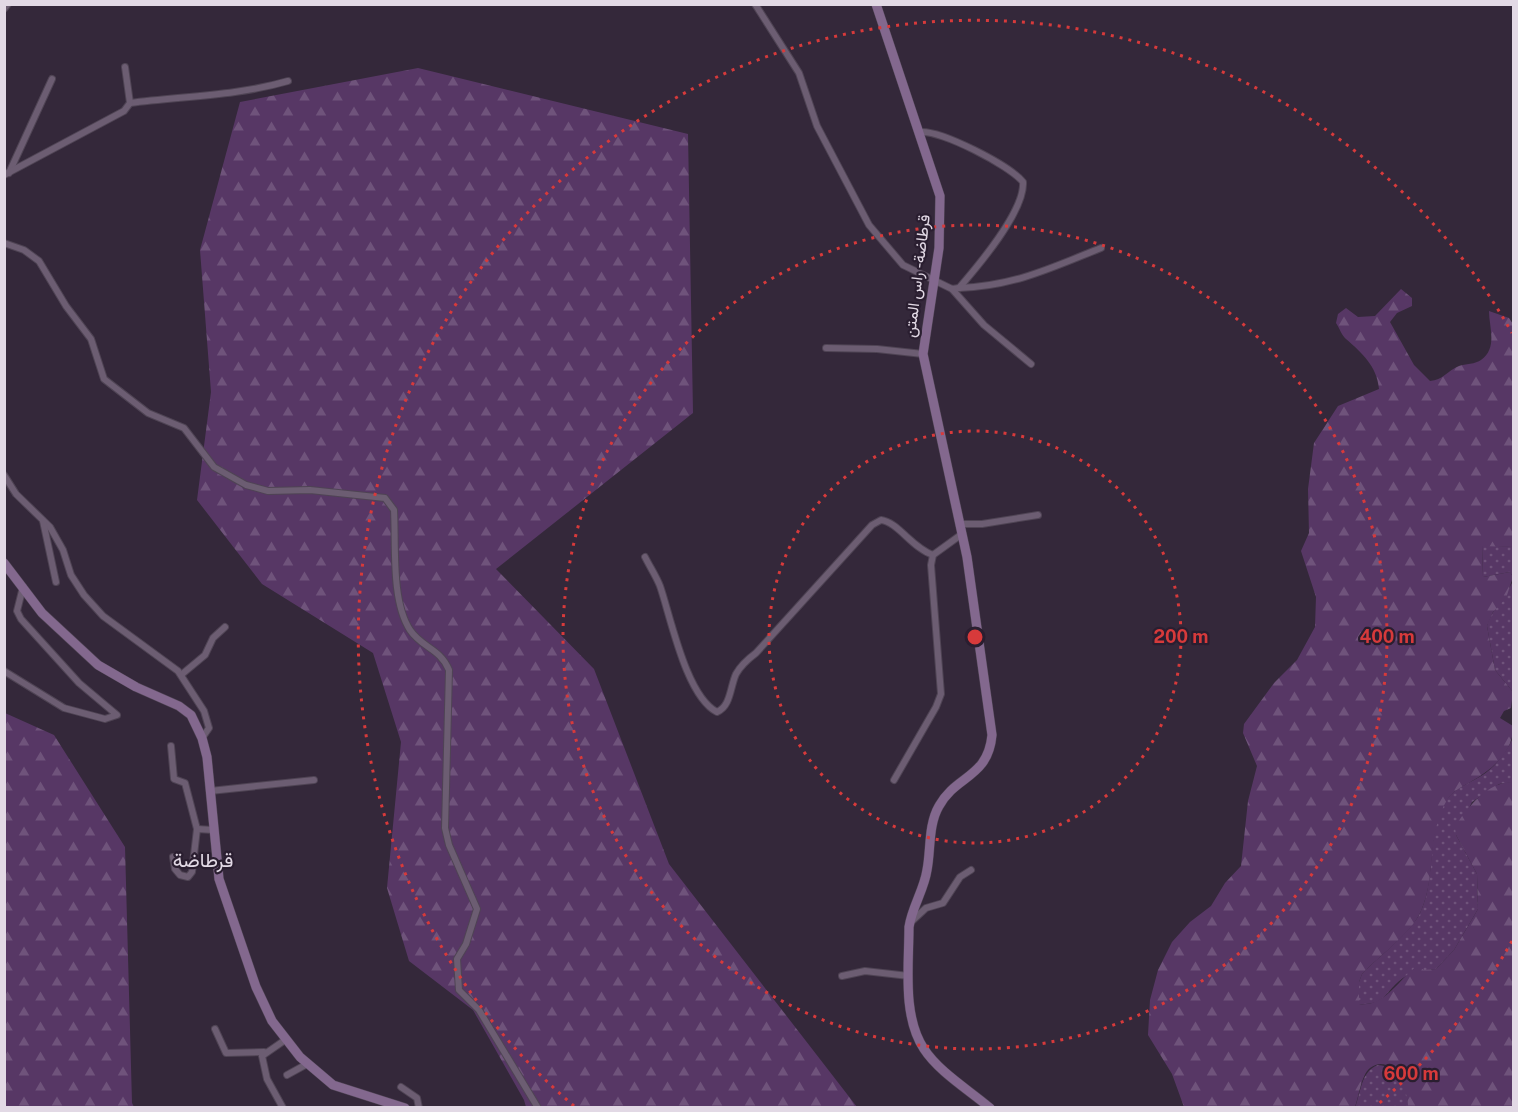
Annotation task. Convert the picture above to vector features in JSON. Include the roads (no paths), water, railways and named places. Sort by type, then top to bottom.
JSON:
[{"type":"main road","name":"قرطاضة - راس المتن","points":[[876,4],[940,196],[941,218],[923,354],[967,556],[992,735],[987,758],[938,807],[933,824],[927,870],[909,927],[911,1014],[917,1036],[925,1051],[990,1107]]},
{"type":"main road","points":[[4,563],[42,613],[76,646],[117,677],[179,706],[191,715],[202,738],[207,757],[219,879],[256,987],[272,1021],[285,1040],[307,1064],[333,1085],[405,1107]]},
{"type":"street","points":[[4,9],[8,4]]},
{"type":"street","points":[[754,4],[800,73],[817,126],[869,225],[903,265],[956,289],[984,325],[1031,364]]},
{"type":"street","points":[[126,68],[130,103]]},
{"type":"street","points":[[7,174],[52,79]]},
{"type":"street","points":[[7,174],[52,148],[113,119],[130,103],[256,91],[288,81]]},
{"type":"street","points":[[920,132],[935,132],[967,147],[1011,172],[1023,182],[1018,201],[1006,225],[956,289]]},
{"type":"street","points":[[4,243],[24,250],[39,261],[66,306],[91,339],[104,379],[148,413],[184,428],[214,467],[246,485],[268,491],[310,490],[385,498],[394,510],[399,601],[403,618],[412,633],[444,659],[449,670],[445,828],[449,845],[477,909],[458,959],[459,990],[479,1010],[538,1107]]},
{"type":"street","points":[[956,289],[999,285],[1033,276],[1101,248]]},
{"type":"street","points":[[826,348],[877,349],[923,354]]},
{"type":"street","points":[[4,475],[16,494],[43,520],[63,550],[71,575],[103,616],[147,646],[181,675],[204,711],[209,728],[202,738]]},
{"type":"street","points":[[894,780],[936,707],[941,694],[931,565],[933,555],[961,529],[1038,515]]},
{"type":"street","points":[[43,520],[56,582]]},
{"type":"street","points":[[645,557],[660,587],[676,641],[693,681],[711,709],[717,712],[727,703],[736,675],[744,663],[756,653],[872,525],[881,520],[888,520],[910,543],[933,555]]},
{"type":"street","points":[[4,671],[64,708],[105,719],[117,715],[79,683],[21,619],[17,611],[23,586]]},
{"type":"street","points":[[181,675],[205,655],[213,638],[225,627]]},
{"type":"street","points":[[171,746],[174,779],[185,783],[196,829],[192,872],[188,877],[180,875],[175,869],[173,857]]},
{"type":"street","points":[[210,791],[314,780]]},
{"type":"street","points":[[196,829],[213,830]]},
{"type":"street","points":[[909,927],[919,912],[943,903],[960,877],[971,870]]},
{"type":"street","points":[[842,976],[865,971],[909,976]]},
{"type":"street","points":[[216,1029],[226,1053],[264,1052],[285,1040]]},
{"type":"street","points":[[264,1052],[262,1061],[267,1079],[283,1107]]},
{"type":"street","points":[[287,1075],[307,1064]]},
{"type":"street","points":[[401,1087],[417,1098],[419,1107]]},
{"type":"district","name":"قرطاضة","points":[[203,860]]}]
